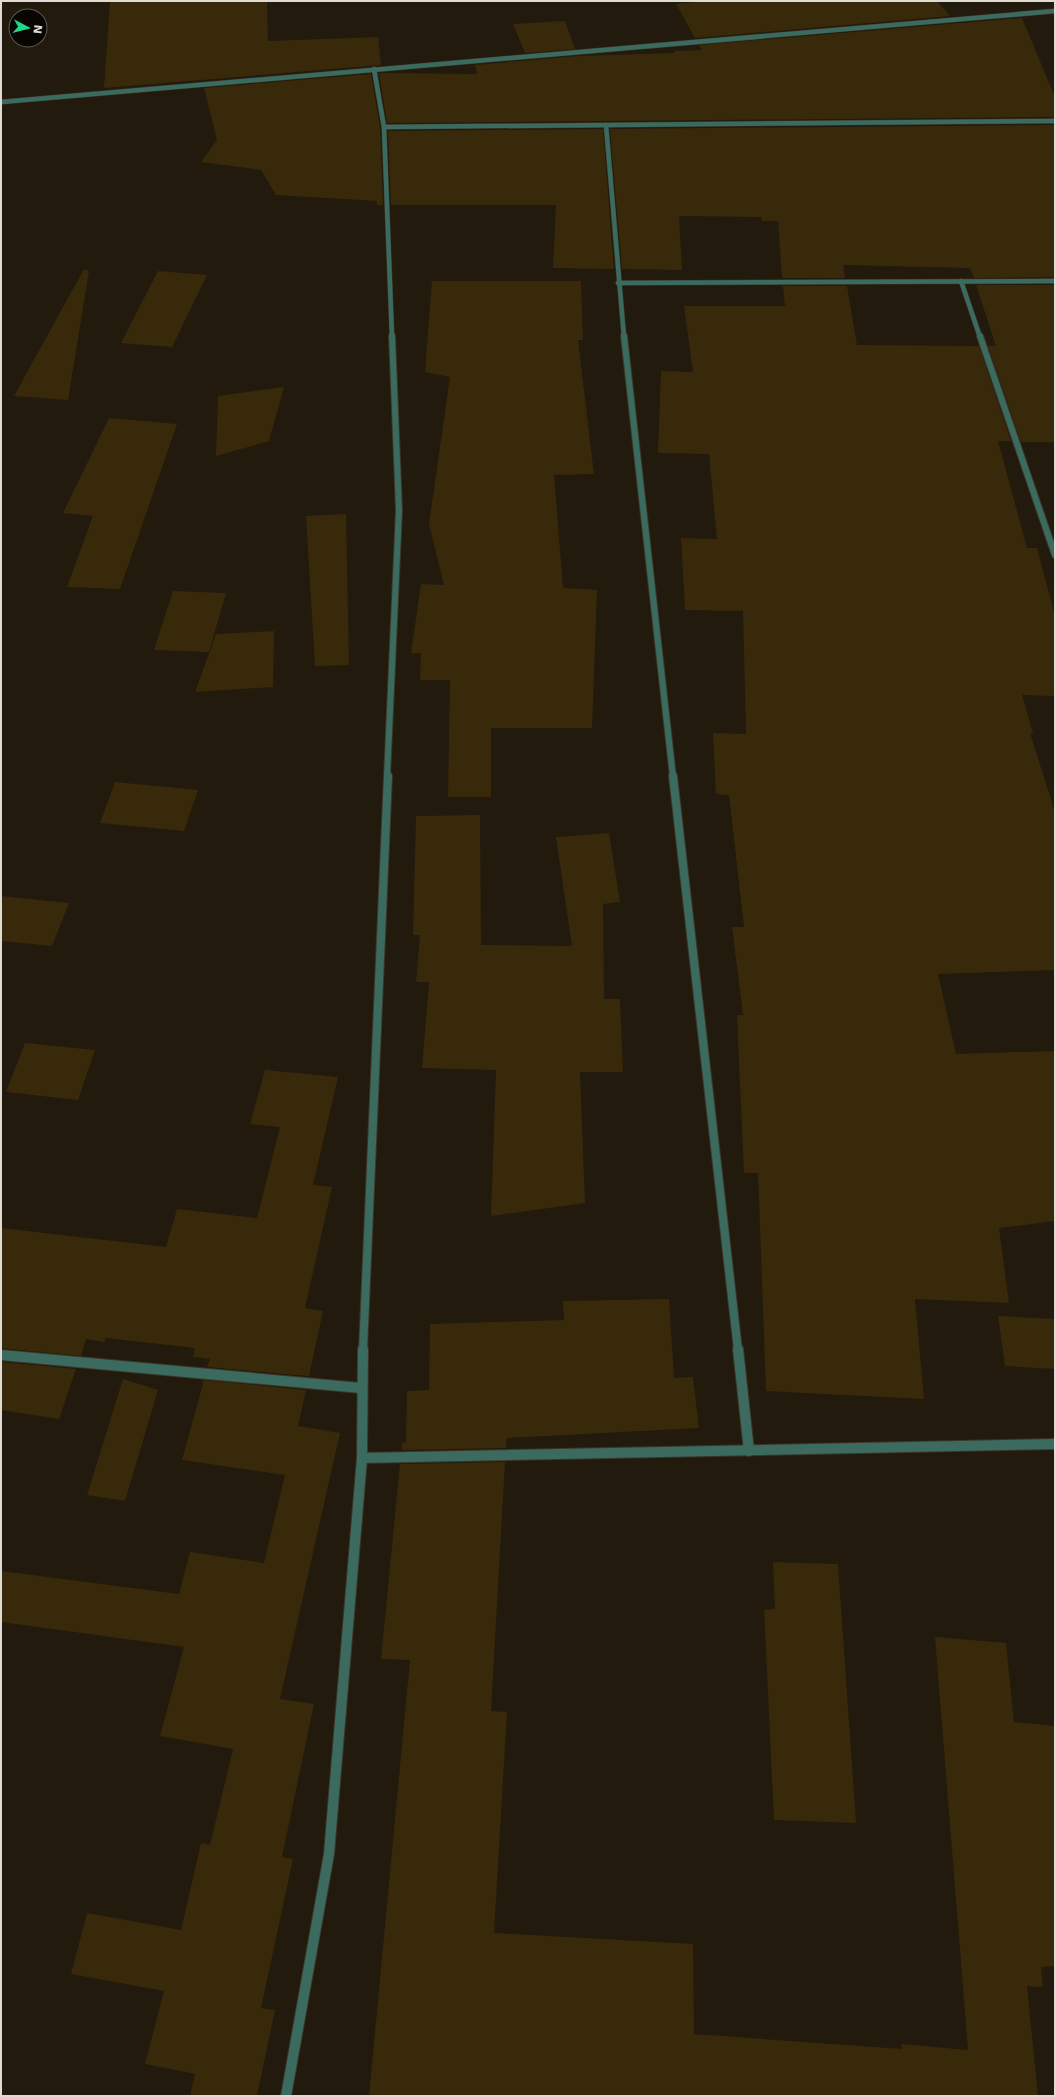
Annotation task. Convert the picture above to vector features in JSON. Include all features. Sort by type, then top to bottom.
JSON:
[{"type":"street","points":[[1,102],[1055,11]]},
{"type":"street","points":[[286,2096],[329,1854],[362,1458],[361,1388],[398,510],[384,127],[374,69]]},
{"type":"street","points":[[384,127],[1055,120]]},
{"type":"street","points":[[606,125],[618,283],[749,1451]]},
{"type":"street","points":[[961,281],[1055,555]]},
{"type":"street","points":[[618,283],[1055,281]]},
{"type":"street","points":[[1,1355],[361,1388]]},
{"type":"street","points":[[362,1458],[1055,1444]]},
{"type":"building","points":[[110,1],[267,1],[268,41],[378,37],[381,65],[104,88]]},
{"type":"building","points":[[707,1],[937,1],[950,16],[695,38],[676,4]]},
{"type":"building","points":[[1022,18],[1055,97],[1055,117],[387,123],[379,73],[477,74],[475,65],[578,56],[675,53],[674,51],[702,50],[699,45]]},
{"type":"building","points":[[565,21],[575,49],[525,53],[513,24]]},
{"type":"building","points":[[371,74],[380,127],[383,205],[377,205],[377,201],[276,195],[261,170],[201,162],[217,140],[204,88]]},
{"type":"building","points":[[1055,125],[1055,277],[974,278],[970,268],[843,265],[845,278],[782,278],[778,221],[762,221],[761,217],[679,216],[682,270],[622,269],[610,129]]},
{"type":"building","points":[[603,129],[614,269],[553,268],[556,205],[391,205],[388,131]]},
{"type":"building","points":[[84,269],[89,271],[68,400],[14,396]]},
{"type":"building","points":[[158,271],[207,275],[172,347],[121,343]]},
{"type":"building","points":[[432,281],[581,281],[583,340],[578,340],[594,474],[554,475],[563,588],[597,590],[592,728],[491,728],[491,797],[448,797],[450,680],[420,680],[421,653],[411,653],[421,584],[444,585],[429,524],[450,377],[425,372]]},
{"type":"building","points":[[976,285],[1055,285],[1055,442],[1021,442],[988,346],[996,346]]},
{"type":"building","points":[[783,286],[847,286],[857,345],[979,346],[1011,441],[998,441],[1027,548],[1037,548],[1055,616],[1055,696],[1022,695],[1033,733],[1030,733],[1055,812],[1055,970],[938,974],[956,1054],[1055,1051],[1055,1221],[999,1228],[1009,1303],[915,1299],[924,1399],[766,1391],[758,1173],[744,1173],[737,1015],[743,1015],[732,927],[744,927],[729,795],[716,794],[713,733],[746,734],[743,611],[685,610],[681,538],[717,539],[709,454],[658,453],[661,371],[693,372],[684,306],[785,306]]},
{"type":"building","points":[[284,387],[269,441],[216,456],[218,396]]},
{"type":"building","points":[[109,418],[177,424],[120,589],[67,587],[93,516],[63,513]]},
{"type":"building","points":[[346,514],[349,665],[315,666],[306,516]]},
{"type":"building","points":[[173,591],[226,593],[209,652],[154,650]]},
{"type":"building","points":[[274,631],[273,687],[195,692],[216,634]]},
{"type":"building","points":[[115,782],[198,790],[184,831],[100,823]]},
{"type":"building","points":[[480,815],[481,945],[572,946],[556,837],[609,833],[620,902],[603,904],[604,999],[620,999],[623,1072],[580,1072],[585,1203],[491,1216],[496,1070],[422,1068],[429,982],[416,982],[420,935],[413,935],[416,816]]},
{"type":"building","points":[[1,896],[69,903],[52,946],[1,941]]},
{"type":"building","points":[[25,1043],[95,1050],[78,1100],[6,1092]]},
{"type":"building","points":[[265,1070],[338,1077],[313,1185],[332,1187],[305,1308],[323,1311],[309,1376],[207,1367],[210,1359],[193,1357],[195,1348],[106,1338],[104,1342],[86,1339],[81,1356],[1,1348],[1,1228],[166,1247],[177,1209],[257,1218],[280,1127],[250,1124]]},
{"type":"building","points":[[669,1299],[674,1378],[693,1377],[699,1428],[507,1438],[506,1448],[402,1450],[402,1442],[406,1443],[407,1391],[429,1390],[430,1324],[564,1320],[563,1301]]},
{"type":"building","points":[[998,1316],[1055,1319],[1055,1369],[1005,1366]]},
{"type":"building","points":[[1,1362],[76,1369],[59,1419],[1,1410]]},
{"type":"building","points":[[123,1379],[158,1390],[125,1501],[87,1495]]},
{"type":"building","points":[[204,1380],[306,1390],[298,1426],[340,1433],[280,1699],[314,1704],[282,1857],[293,1859],[261,2008],[275,2010],[257,2096],[190,2096],[195,2074],[145,2064],[164,1991],[71,1974],[87,1913],[181,1930],[201,1843],[210,1845],[233,1749],[160,1736],[184,1647],[1,1622],[1,1571],[179,1594],[190,1552],[264,1563],[285,1475],[182,1460]]},
{"type":"building","points":[[505,1462],[491,1711],[507,1712],[494,1933],[693,1944],[694,2034],[902,2049],[901,2044],[968,2050],[935,1637],[1006,1643],[1014,1722],[1055,1726],[1055,1966],[1041,1967],[1043,1987],[1027,1986],[1038,2096],[369,2096],[410,1660],[381,1659],[400,1464]]},
{"type":"building","points":[[773,1562],[838,1564],[856,1823],[774,1820],[764,1610],[775,1609]]}]
